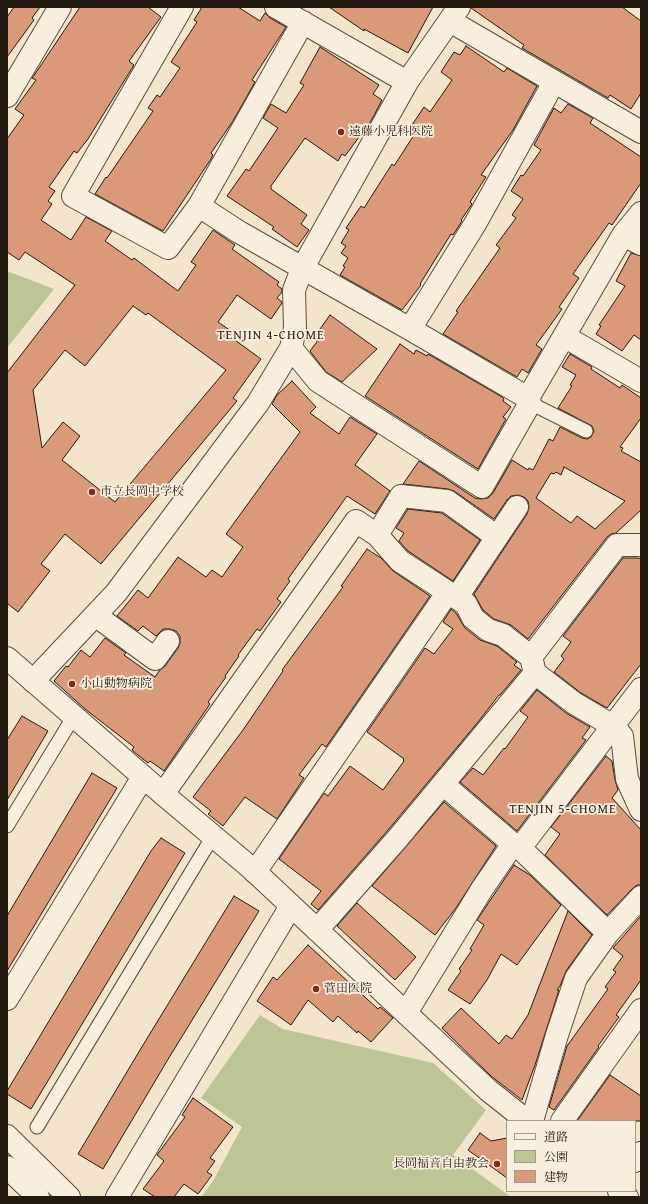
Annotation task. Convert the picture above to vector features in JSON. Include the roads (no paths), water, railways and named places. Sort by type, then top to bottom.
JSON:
[{"type":"street","points":[[7,96],[60,7]]},
{"type":"street","points":[[182,7],[73,196],[168,248],[199,206],[303,22]]},
{"type":"street","points":[[276,7],[407,82]]},
{"type":"street","points":[[33,681],[116,593],[258,403],[291,348],[295,328],[294,290],[302,269],[407,82],[454,14],[554,82],[641,132]]},
{"type":"street","points":[[410,329],[475,224],[554,82]]},
{"type":"street","points":[[199,206],[239,232],[410,329],[529,401]]},
{"type":"street","points":[[291,348],[318,380],[482,487],[564,336],[632,240],[641,213]]},
{"type":"street","points":[[564,336],[641,380]]},
{"type":"street","points":[[377,535],[401,496],[448,501],[497,537]]},
{"type":"street","points":[[255,872],[452,595],[497,537],[517,507]]},
{"type":"street","points":[[163,794],[356,521],[377,535],[400,561],[466,604],[473,618],[488,630],[503,635],[574,703],[613,726],[622,736],[628,779],[641,810]]},
{"type":"street","points":[[317,930],[443,784],[533,665],[618,545],[641,545]]},
{"type":"street","points":[[95,615],[155,659],[168,641]]},
{"type":"street","points":[[8,662],[33,681],[255,872],[488,1090],[526,1120]]},
{"type":"street","points":[[406,1013],[482,889],[641,689]]},
{"type":"street","points":[[7,999],[143,777]]},
{"type":"street","points":[[443,784],[516,846],[608,933]]},
{"type":"street","points":[[532,1120],[557,1035],[576,978],[608,933],[641,898]]},
{"type":"street","points":[[117,1197],[291,906]]},
{"type":"street","points":[[563,1120],[641,1010]]},
{"type":"street","points":[[7,1136],[69,1197]]},
{"type":"street","points":[[7,1167],[38,1197]]},
{"type":"lane","points":[[529,401],[586,431]]},
{"type":"lane","points":[[7,826],[74,716]]},
{"type":"lane","points":[[37,1127],[213,836]]},
{"type":"place","name":"遠藤小児科医院","points":[[341,132]]},
{"type":"place","name":"市立長岡中学校","points":[[92,492]]},
{"type":"place","name":"小山動物病院","points":[[72,684]]},
{"type":"place","name":"菅田医院","points":[[316,989]]},
{"type":"place","name":"長岡福音自由教会","points":[[497,1164]]},
{"type":"district","name":"TENJIN 4-CHOME","points":[[271,336]]},
{"type":"district","name":"TENJIN 5-CHOME","points":[[563,810]]}]
